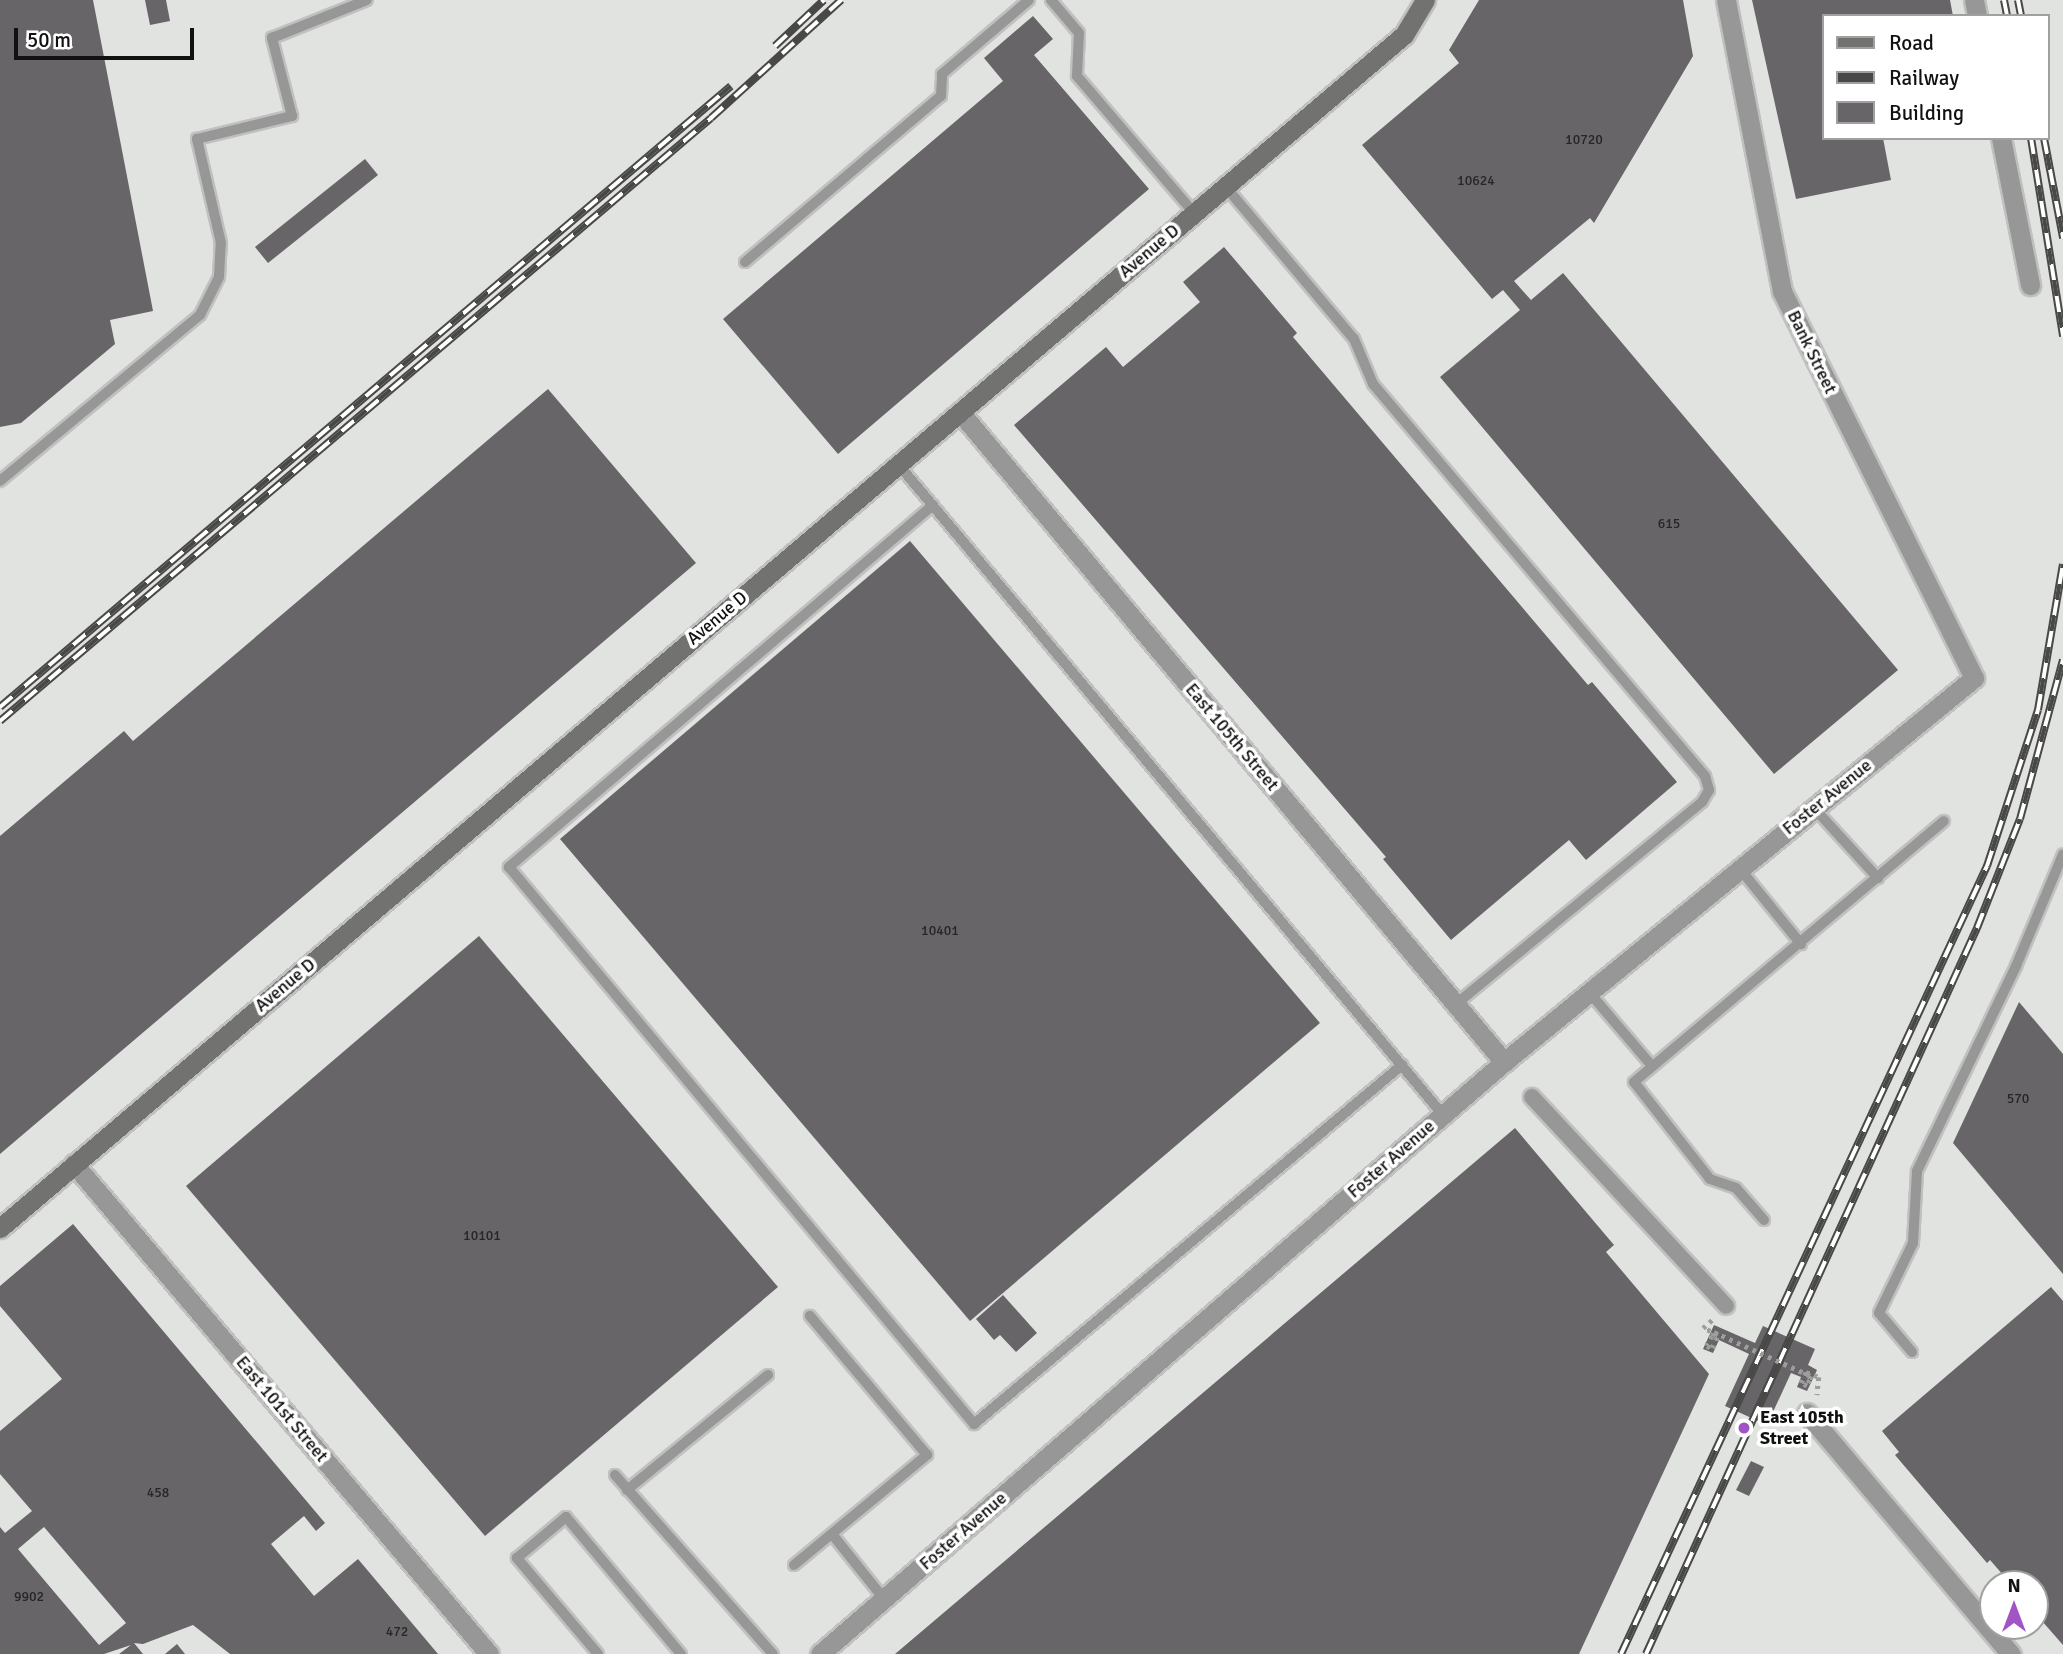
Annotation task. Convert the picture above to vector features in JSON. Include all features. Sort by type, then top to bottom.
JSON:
[{"type":"main road","name":"Avenue D","points":[[0,1228],[1404,35],[1425,0]]},
{"type":"street","name":"Bank Street","points":[[1727,0],[1782,291],[1974,678]]},
{"type":"street","points":[[2001,140],[2029,285]]},
{"type":"street","name":"East 105th Street","points":[[960,412],[1504,1062]]},
{"type":"street","name":"Foster Avenue","points":[[820,1654],[1504,1062],[1974,678]]},
{"type":"street","points":[[1532,1097],[1726,1306]]},
{"type":"street","name":"East 101st Street","points":[[74,1164],[489,1654]]},
{"type":"street","points":[[1807,1413],[2011,1654]]},
{"type":"lane","points":[[0,481],[200,315],[219,277],[221,243],[197,139],[292,116],[272,38],[367,0]]},
{"type":"lane","points":[[745,262],[941,96],[942,74],[1029,0]]},
{"type":"lane","points":[[1051,0],[1079,33],[1077,76],[1194,213]]},
{"type":"lane","points":[[1225,186],[1354,339],[1373,384],[1705,776],[1709,790],[1702,802],[1456,1004]]},
{"type":"lane","points":[[898,464],[1443,1115]]},
{"type":"lane","points":[[933,505],[509,867],[974,1424],[1402,1065]]},
{"type":"lane","points":[[1814,808],[1878,878]]},
{"type":"lane","points":[[1764,1220],[1737,1188],[1710,1179],[1634,1083],[1944,821]]},
{"type":"lane","points":[[1912,1352],[1879,1313],[1913,1243],[1917,1171],[2016,966],[2063,854]]},
{"type":"lane","points":[[1740,869],[1801,944]]},
{"type":"lane","points":[[1589,992],[1652,1066]]},
{"type":"lane","points":[[794,1566],[927,1455],[810,1315]]},
{"type":"lane","points":[[627,1490],[768,1375]]},
{"type":"lane","points":[[615,1475],[772,1654]]},
{"type":"lane","points":[[598,1654],[517,1558],[566,1517],[681,1654]]},
{"type":"lane","points":[[832,1534],[884,1599]]},
{"type":"path","points":[[1712,1332],[1718,1335],[1712,1348],[1707,1346],[1714,1332],[1811,1376],[1807,1386],[1801,1383],[1803,1378],[1807,1372],[1815,1375]]},
{"type":"building","points":[[0,0],[93,0],[153,311],[110,320],[115,344],[21,423],[0,427]]},
{"type":"building","points":[[145,0],[166,0],[170,21],[150,25]]},
{"type":"building","points":[[1479,0],[1683,0],[1693,56],[1594,223],[1590,218],[1514,281],[1531,300],[1563,273],[1898,670],[1774,774],[1440,377],[1520,310],[1503,290],[1492,299],[1362,145],[1459,63],[1449,50]]},
{"type":"building","points":[[1752,0],[1950,0],[1953,14],[1822,14],[1822,140],[1883,140],[1891,180],[1796,199]]},
{"type":"building","points":[[1033,16],[1053,39],[1034,55],[1149,189],[838,454],[723,319],[1003,81],[984,58]]},
{"type":"building","points":[[365,159],[378,175],[268,263],[255,247]]},
{"type":"building","points":[[1224,247],[1297,333],[1293,337],[1588,685],[1592,682],[1677,782],[1586,860],[1569,840],[1451,940],[1383,859],[1386,857],[1014,425],[1106,347],[1123,367],[1200,302],[1183,282]]},
{"type":"building","points":[[548,389],[696,563],[0,1154],[0,836],[124,731],[133,741]]},
{"type":"building","points":[[910,541],[1320,1023],[970,1321],[560,839]]},
{"type":"building","points":[[479,936],[778,1287],[485,1536],[186,1186]]},
{"type":"building","points":[[2019,1002],[2063,1054],[2063,1274],[1953,1143]]},
{"type":"building","points":[[1515,1128],[1614,1245],[1606,1252],[1709,1374],[1579,1654],[895,1654]]},
{"type":"building","points":[[73,1224],[325,1523],[316,1531],[304,1516],[271,1544],[314,1596],[358,1559],[438,1654],[230,1654],[193,1625],[143,1644],[134,1643],[143,1654],[119,1654],[131,1645],[104,1654],[0,1654],[0,1527],[5,1533],[32,1511],[0,1474],[0,1431],[62,1379],[0,1306],[0,1286]],"holes":[[[44,1527],[126,1623],[99,1645],[18,1549]]]},
{"type":"building","points":[[2051,1287],[2063,1301],[2063,1645],[2049,1629],[2049,1570],[1999,1570],[1990,1560],[1987,1563],[1895,1455],[1899,1452],[1882,1431]]},
{"type":"building","points":[[1003,1295],[1037,1333],[1016,1352],[1000,1335],[994,1340],[976,1319]]},
{"type":"building","points":[[1714,1325],[1755,1343],[1763,1326],[1815,1349],[1808,1365],[1817,1370],[1807,1391],[1797,1387],[1801,1377],[1791,1373],[1767,1425],[1725,1406],[1749,1354],[1719,1340],[1713,1353],[1703,1349]]},
{"type":"building","points":[[1751,1461],[1764,1467],[1749,1496],[1736,1490]]},
{"type":"building","points":[[177,1644],[185,1654],[165,1654]]},
{"type":"railway","points":[[775,46],[824,0]]},
{"type":"railway","points":[[0,721],[711,118],[841,0]]},
{"type":"railway","points":[[2004,0],[2007,14]]},
{"type":"railway","points":[[2018,0],[2021,14]]},
{"type":"railway","points":[[0,707],[731,86]]},
{"type":"railway","points":[[2031,140],[2063,336]]},
{"type":"railway","points":[[2044,140],[2063,238]]},
{"type":"railway","points":[[1621,1654],[1987,866],[2038,710],[2063,564]]},
{"type":"railway","points":[[1646,1654],[1977,928],[2020,819],[2063,660]]},
{"type":"place","name":"East 105th Street","points":[[1744,1428]]}]
